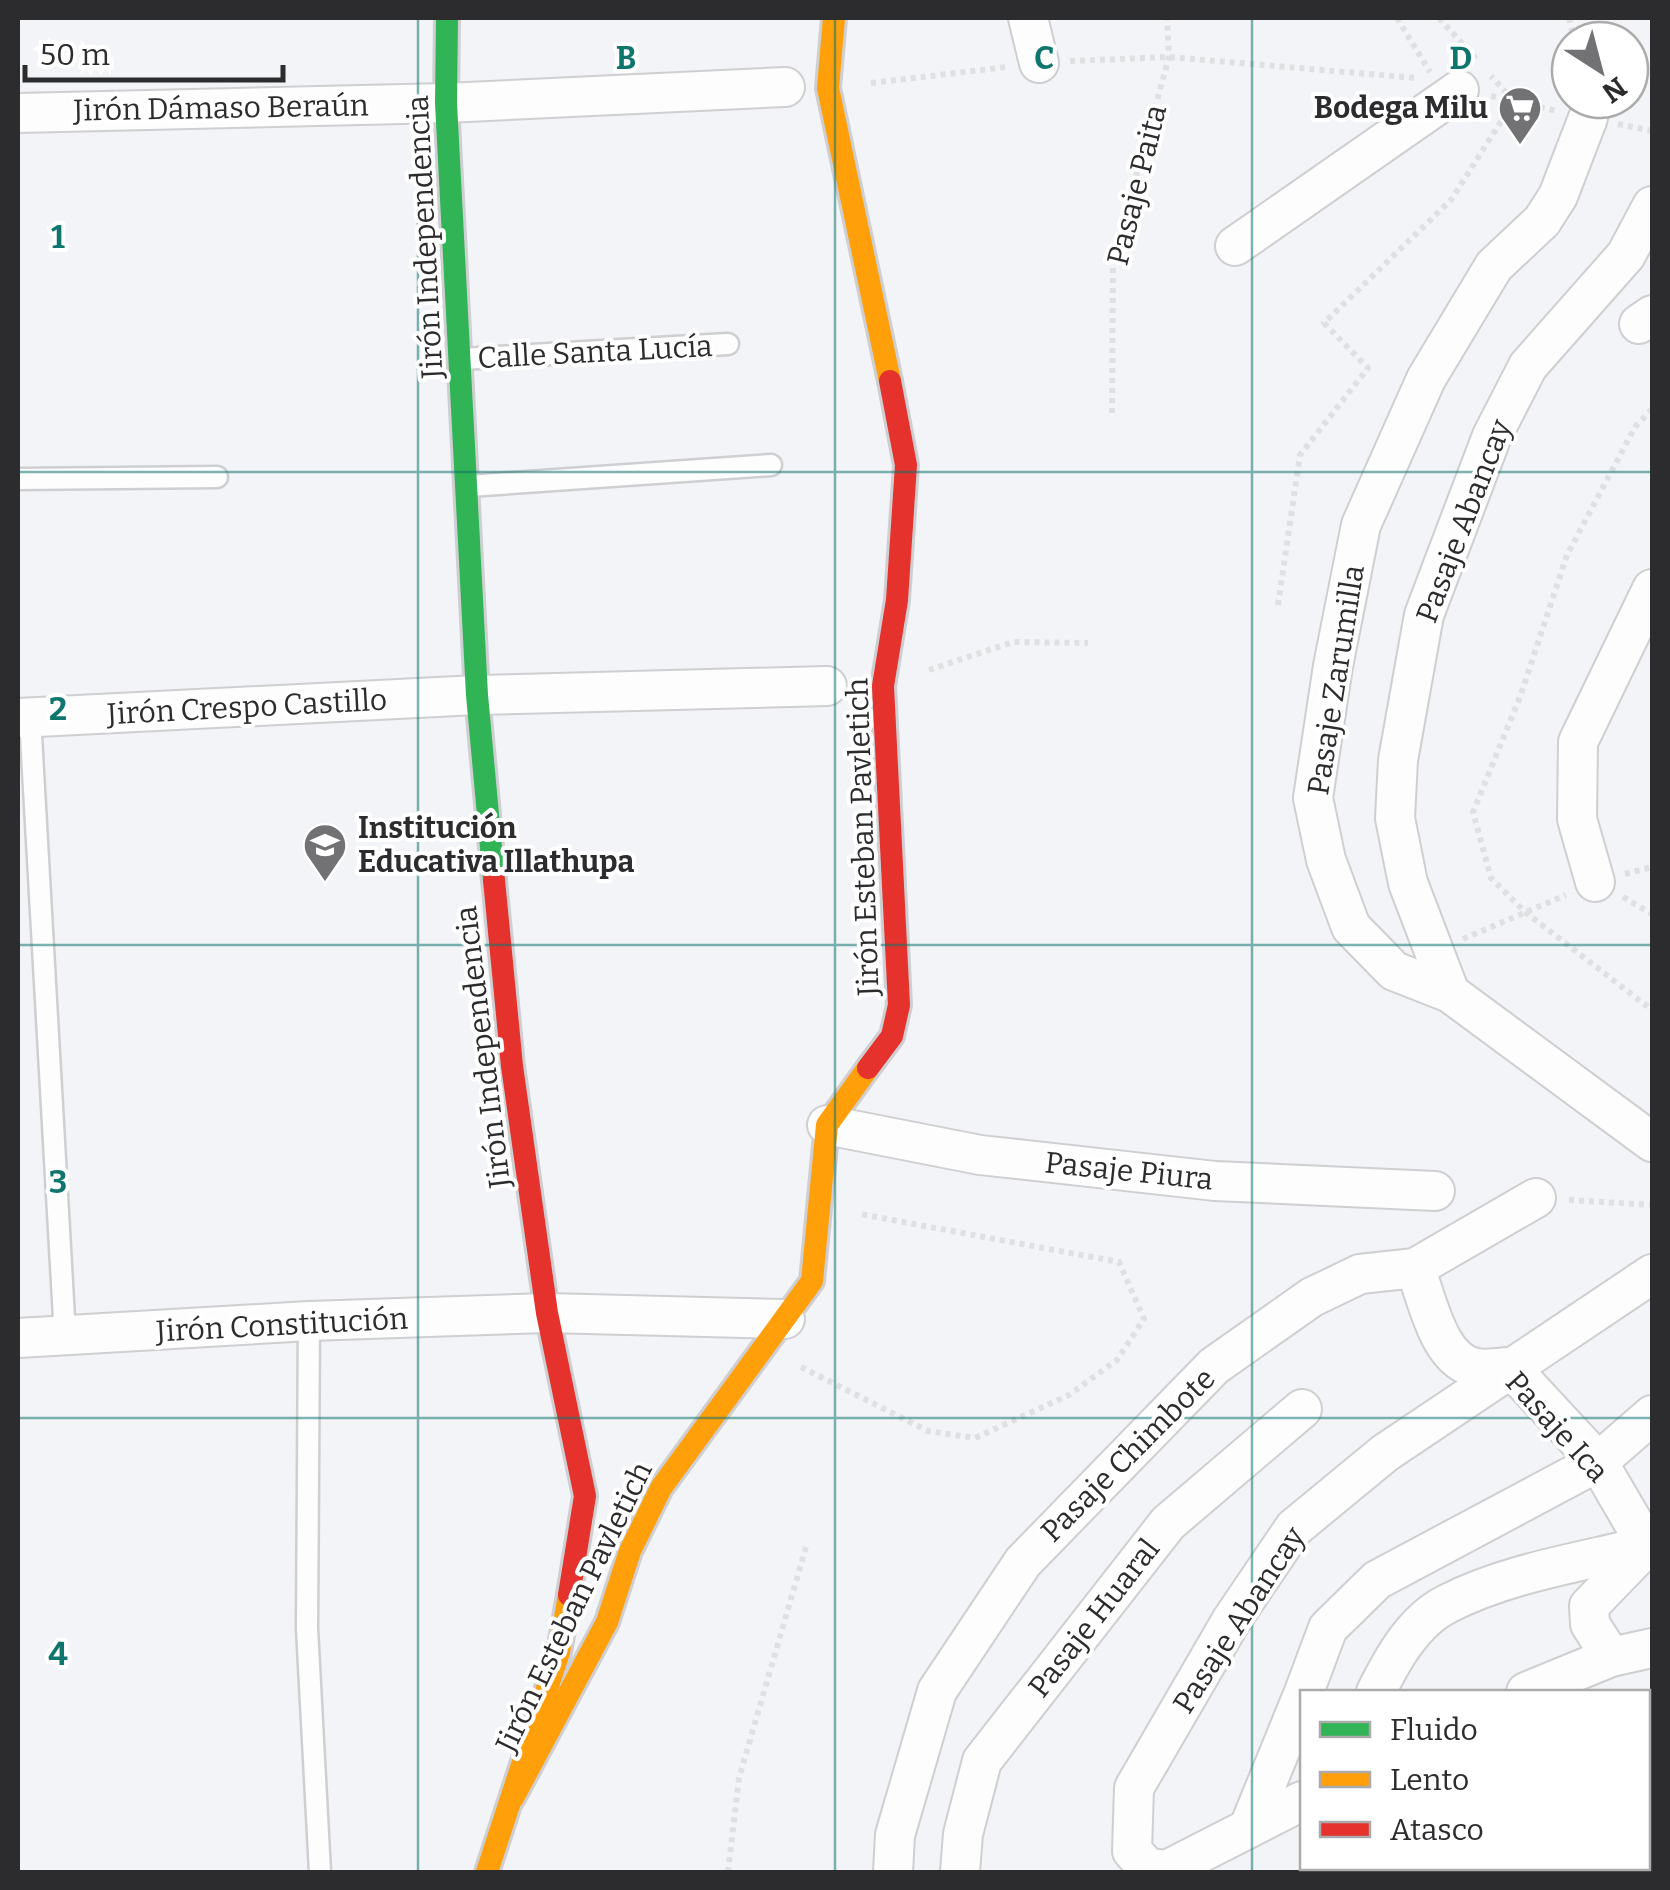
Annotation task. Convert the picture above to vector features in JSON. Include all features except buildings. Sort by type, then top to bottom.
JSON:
[{"type":"street","name":"Jirón Independencia","points":[[447,18],[446,103],[477,695],[512,1066],[548,1314],[584,1496],[559,1652],[486,1872]]},
{"type":"street","name":"Jirón Esteban Pavletich","points":[[512,1798],[607,1622],[630,1552],[661,1488],[812,1281],[827,1124],[892,1036],[899,1005],[883,686],[897,600],[906,465],[828,88],[834,18]]},
{"type":"street","points":[[1028,18],[1038,63]]},
{"type":"street","points":[[1235,246],[1447,85]]},
{"type":"street","name":"Jirón Dámaso Beraún","points":[[18,112],[446,103],[785,87]]},
{"type":"street","name":"Pasaje Zarumilla","points":[[1587,120],[1558,196],[1542,221],[1494,266],[1426,380],[1361,525],[1332,666],[1313,798],[1326,860],[1351,927],[1394,971],[1450,993],[1652,1142]]},
{"type":"street","name":"Pasaje Abancay","points":[[1450,993],[1408,883],[1395,818],[1398,760],[1424,615],[1492,436],[1528,366],[1626,255],[1652,206]]},
{"type":"street","points":[[1595,882],[1577,819],[1578,742],[1652,589]]},
{"type":"street","name":"Jirón Crespo Castillo","points":[[24,718],[477,695],[827,686]]},
{"type":"street","name":"Pasaje Piura","points":[[827,1124],[980,1155],[1216,1182],[1434,1191]]},
{"type":"street","name":"Pasaje Chimbote","points":[[894,1872],[895,1835],[937,1691],[1023,1562],[1214,1366],[1312,1296],[1360,1274],[1416,1268],[1536,1198]]},
{"type":"street","name":"Pasaje Ica","points":[[1416,1268],[1444,1342],[1455,1360],[1477,1368],[1510,1366],[1598,1462],[1650,1544]]},
{"type":"street","name":"Pasaje Abancay","points":[[1167,1871],[1148,1868],[1132,1850],[1134,1788],[1231,1621],[1294,1528],[1385,1453],[1652,1274]]},
{"type":"street","name":"Jirón Constitución","points":[[18,1338],[309,1321],[548,1314],[774,1334]]},
{"type":"street","name":"Pasaje Huaral","points":[[960,1872],[963,1834],[982,1761],[1168,1523],[1302,1410]]},
{"type":"street","points":[[1305,1690],[1328,1628],[1377,1580],[1598,1462],[1652,1415]]},
{"type":"street","points":[[1611,1657],[1590,1624],[1589,1606],[1650,1544]]},
{"type":"street","points":[[1377,1690],[1412,1634],[1445,1604],[1518,1578],[1650,1544]]},
{"type":"street","points":[[1537,1690],[1611,1657],[1652,1648]]},
{"type":"street","points":[[1248,1827],[1300,1702]]},
{"type":"street","points":[[1167,1871],[1300,1802]]},
{"type":"lane","name":"Calle Santa Lucía","points":[[461,359],[728,344]]},
{"type":"lane","points":[[467,486],[770,465]]},
{"type":"lane","points":[[18,480],[217,477]]},
{"type":"lane","points":[[24,718],[65,1336]]},
{"type":"lane","points":[[309,1321],[307,1628],[320,1872]]},
{"type":"path","name":"Pasaje Paita","points":[[1112,413],[1113,260],[1169,57],[1167,18]]},
{"type":"path","points":[[1397,18],[1447,85]]},
{"type":"path","points":[[828,88],[1038,63],[1169,57],[1447,85],[1550,109]]},
{"type":"path","points":[[1278,606],[1300,455],[1368,368],[1324,323],[1451,200],[1514,100]]},
{"type":"path","points":[[1598,120],[1652,131]]},
{"type":"path","points":[[883,686],[1012,642],[1088,643]]},
{"type":"path","points":[[1433,952],[1595,882],[1652,866]]},
{"type":"path","points":[[774,1334],[928,1431],[975,1438],[1068,1395],[1117,1360],[1144,1319],[1120,1262],[819,1206]]},
{"type":"path","points":[[728,1872],[739,1778],[806,1547]]},
{"type":"traffic: fast","points":[[447,18],[446,103],[477,695],[494,880]]},
{"type":"traffic: slow","points":[[834,18],[828,88],[890,381]]},
{"type":"traffic: slow","points":[[513,1798],[607,1622],[630,1551],[661,1488],[812,1281],[827,1125],[868,1068]]},
{"type":"traffic: slow","points":[[487,1872],[559,1652],[569,1595]]},
{"type":"traffic: jam","points":[[868,1068],[892,1036],[899,1005],[883,686],[897,600],[906,465],[890,381]]},
{"type":"traffic: jam","points":[[494,880],[512,1066],[547,1313],[585,1496],[569,1595]]},
{"type":"place","name":"Bodega Milu","points":[[1520,146]]},
{"type":"place","name":"Institución Educativa Illathupa","points":[[325,883]]}]
